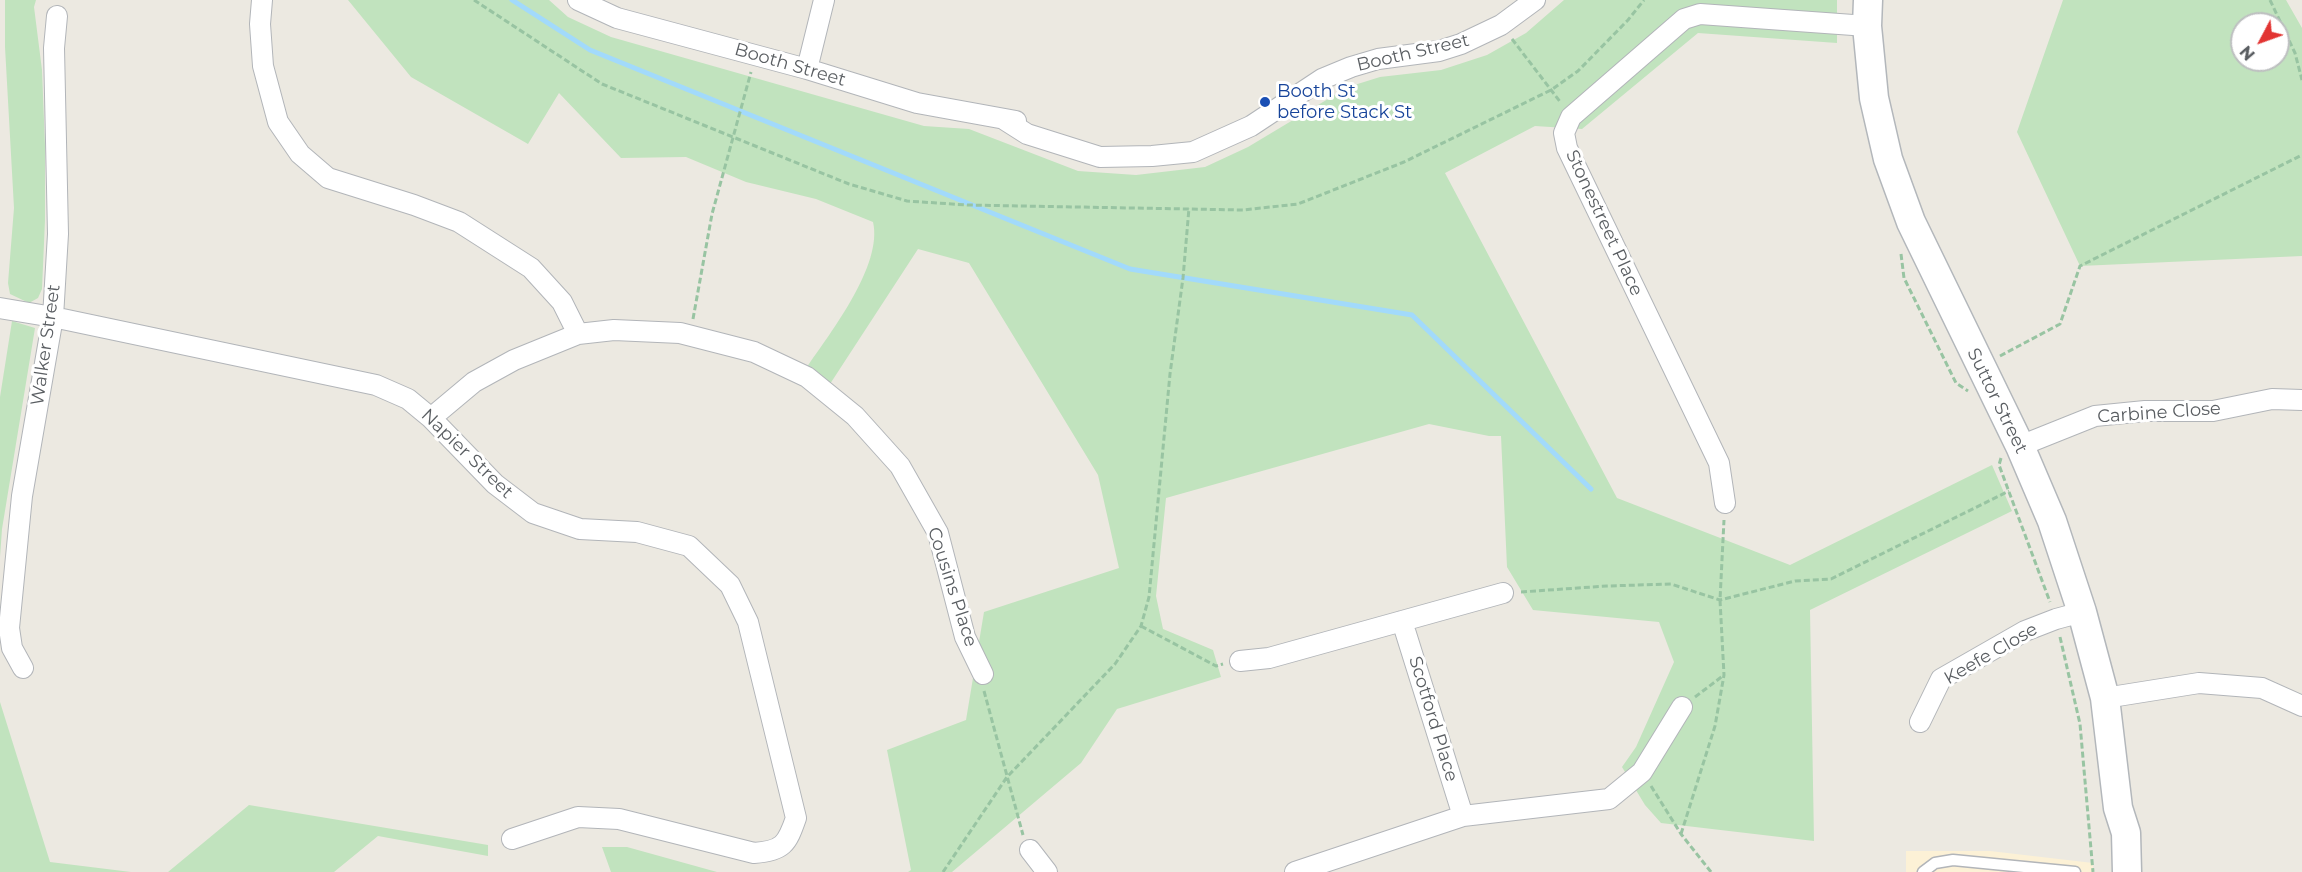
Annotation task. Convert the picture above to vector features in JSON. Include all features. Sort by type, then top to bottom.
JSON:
[{"type":"street","points":[[262,0],[260,24],[263,66],[278,122],[300,154],[328,178],[459,222],[531,268],[562,302],[578,333]]},
{"type":"street","name":"Booth Street","points":[[578,0],[616,18],[807,69],[917,103],[1005,120],[1027,134],[1100,156],[1193,152],[1251,126],[1322,79],[1378,59],[1438,51],[1461,45],[1510,13],[1535,0]]},
{"type":"street","points":[[807,69],[824,0]]},
{"type":"street","points":[[1571,117],[1684,19],[1700,14],[1867,13]]},
{"type":"street","name":"Suttor Street","points":[[1867,13],[1874,98],[1888,159],[1975,380],[2011,450],[2052,521],[2069,615],[2105,698],[2118,808],[2126,833],[2127,872]]},
{"type":"street","name":"Walker Street","points":[[24,668],[12,648],[9,628],[22,496],[53,317],[58,234],[54,48],[57,16]]},
{"type":"street","name":"Stonestreet Place","points":[[1571,117],[1564,133],[1567,148],[1719,463],[1725,503]]},
{"type":"street","name":"Napier Street","points":[[0,308],[53,317],[376,385],[408,399],[431,418],[495,484],[533,513],[580,529],[637,532],[689,546],[730,585],[748,622],[795,818],[788,840],[774,852],[754,854],[619,819],[579,817],[512,839]]},
{"type":"street","name":"Cousins Place","points":[[431,418],[474,382],[514,360],[578,333],[614,330],[680,333],[754,352],[807,377],[855,416],[900,466],[938,533],[965,637],[982,674]]},
{"type":"street","name":"Carbine Close","points":[[2011,450],[2095,416],[2145,411],[2213,411],[2272,399],[2302,400]]},
{"type":"street","points":[[1240,661],[1269,658],[1503,593]]},
{"type":"street","name":"Keefe Close","points":[[1920,722],[1941,679],[2025,631],[2069,615]]},
{"type":"street","name":"Scotford Place","points":[[1402,621],[1463,816]]},
{"type":"street","points":[[2105,698],[2199,683],[2262,688],[2302,706]]},
{"type":"street","points":[[1295,872],[1463,816],[1609,800],[1642,772],[1682,707]]},
{"type":"street","name":"Suttor Street","points":[[2114,872],[2113,832],[2118,808]]},
{"type":"street","points":[[1030,850],[1047,872]]},
{"type":"lane","points":[[1923,872],[1935,863],[1953,860],[2075,872]]},
{"type":"path","points":[[474,0],[602,84],[849,183],[907,201],[979,205],[1243,210],[1298,204],[1404,162],[1551,90],[1578,71],[1628,20],[1644,0]]},
{"type":"path","points":[[2270,0],[2295,53],[2302,80]]},
{"type":"path","points":[[1510,13],[1551,90],[1571,117]]},
{"type":"path","points":[[690,336],[712,214],[757,55]]},
{"type":"path","points":[[1899,244],[1904,278],[1956,383],[1975,380],[2060,324],[2080,266],[2302,155]]},
{"type":"path","points":[[943,872],[1007,777],[1115,664],[1142,626],[1149,597],[1170,374],[1183,278],[1189,208]]},
{"type":"path","points":[[2011,450],[2000,465],[2009,491],[2069,615],[2093,872]]},
{"type":"path","points":[[1503,593],[1671,584],[1720,600],[1795,582],[1832,579],[2009,491]]},
{"type":"path","points":[[1681,834],[1715,726],[1724,675],[1720,600],[1725,503]]},
{"type":"path","points":[[1142,626],[1216,666],[1240,661]]},
{"type":"path","points":[[982,674],[984,695],[1020,828],[1030,850]]},
{"type":"path","points":[[1682,707],[1724,675]]},
{"type":"path","points":[[1642,772],[1681,834],[1712,872]]},
{"type":"shaded area","points":[[1906,851],[1990,851],[2093,863],[2093,872],[1906,872]]},
{"type":"green space","points":[[5,0],[36,0],[34,7],[42,70],[45,220],[42,289],[38,298],[29,303],[10,294],[8,283],[14,208],[5,47]]},
{"type":"green space","points":[[348,0],[549,0],[568,17],[611,37],[924,126],[969,129],[1078,171],[1136,175],[1205,167],[1248,147],[1348,87],[1380,77],[1441,70],[1487,55],[1526,33],[1564,0],[1837,0],[1837,43],[1698,33],[1582,129],[1535,126],[1445,173],[1617,498],[1790,565],[1992,465],[2012,511],[1810,610],[1814,841],[1661,823],[1645,805],[1622,767],[1636,747],[1674,662],[1659,622],[1533,610],[1507,567],[1501,436],[1489,436],[1429,424],[1166,498],[1156,596],[1163,629],[1213,650],[1221,677],[1117,709],[1081,763],[952,872],[908,872],[911,870],[887,750],[966,720],[984,612],[1119,568],[1098,475],[969,263],[918,249],[830,384],[807,367],[853,298],[863,278],[874,239],[873,222],[816,199],[746,182],[686,157],[621,158],[559,93],[528,144],[411,77]]},
{"type":"green space","points":[[2063,0],[2286,0],[2302,28],[2302,256],[2080,266],[2017,132]]},
{"type":"green space","points":[[12,321],[35,328],[2,529],[0,557],[0,397]]},
{"type":"green space","points":[[0,702],[50,862],[131,872],[0,872]]},
{"type":"green space","points":[[249,805],[488,845],[488,856],[378,836],[334,872],[168,872]]},
{"type":"green space","points":[[602,847],[627,847],[717,872],[611,872]]},
{"type":"waterway","points":[[512,0],[590,50],[1130,269],[1412,315],[1591,489]]},
{"type":"place","name":"Booth St before Stack St","points":[[1265,102]]}]
